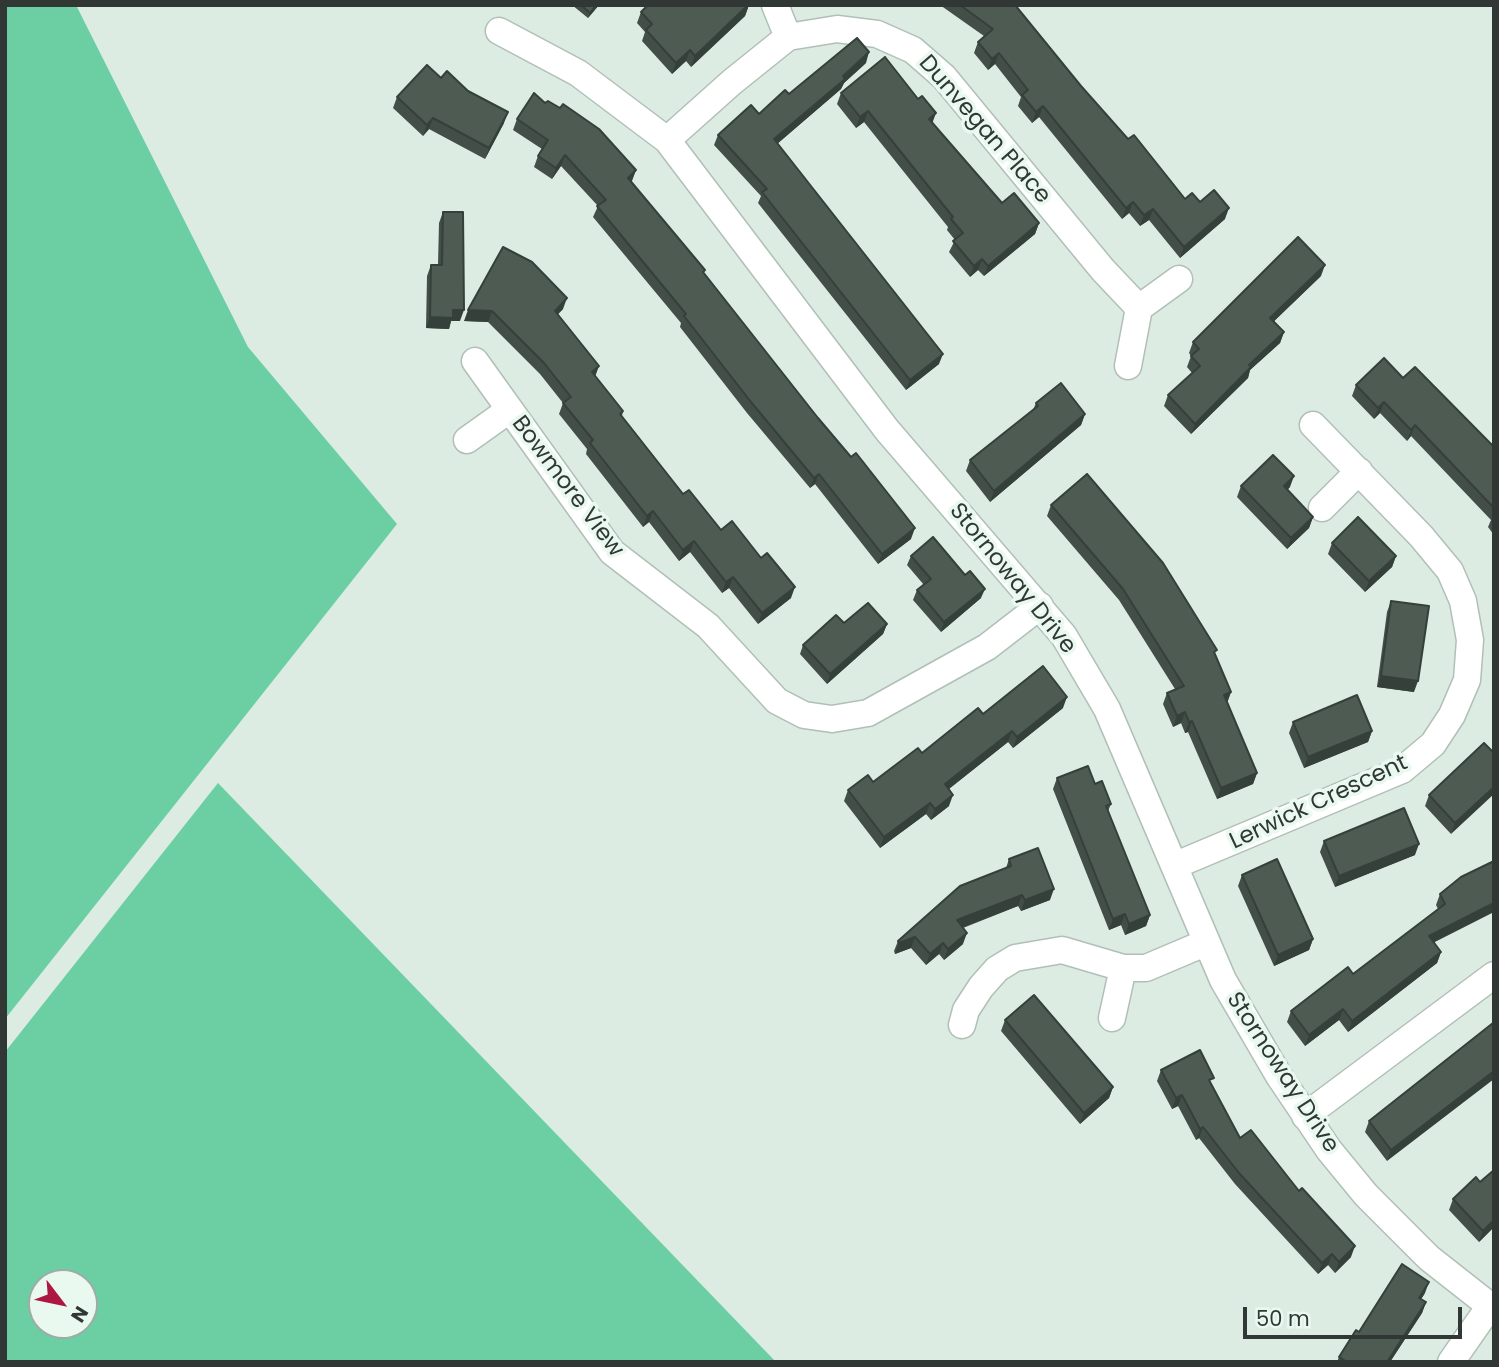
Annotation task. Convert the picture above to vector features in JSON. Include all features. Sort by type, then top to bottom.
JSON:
[{"type":"street","points":[[775,5],[788,37]]},
{"type":"street","name":"Dunvegan Place","points":[[667,139],[788,37],[837,29],[877,34],[913,50],[944,77],[1103,270],[1139,308]]},
{"type":"street","name":"Stornoway Drive","points":[[499,31],[578,73],[667,139],[887,429],[1064,636],[1107,709],[1176,865],[1205,943],[1243,1019],[1305,1116],[1375,1204],[1429,1258],[1492,1307]]},
{"type":"street","points":[[1128,366],[1139,308],[1179,279]]},
{"type":"street","name":"Bowmore View","points":[[475,361],[612,552],[708,626],[777,701],[804,715],[832,719],[868,713],[987,647],[1040,606]]},
{"type":"street","name":"Bowmore View","points":[[467,440],[509,410]]},
{"type":"street","name":"Lerwick Crescent","points":[[1176,865],[1402,770],[1433,744],[1452,715],[1467,680],[1470,640],[1463,601],[1450,571],[1314,425]]},
{"type":"street","points":[[1322,508],[1359,471]]},
{"type":"street","points":[[962,1025],[966,1010],[981,987],[997,969],[1015,958],[1062,950],[1124,968],[1146,968],[1205,943]]},
{"type":"street","points":[[1112,1018],[1124,968]]},
{"type":"street","points":[[1305,1116],[1494,975]]},
{"type":"street","points":[[1451,1362],[1492,1307]]},
{"type":"green space","points":[[5,5],[76,5],[248,347],[397,524],[5,1019]]},
{"type":"green space","points":[[218,783],[776,1362],[5,1362],[5,1052]]},
{"type":"building","points":[[581,5],[596,5],[590,13]]},
{"type":"building","points":[[648,5],[748,5],[695,56],[690,50],[676,63],[646,30],[652,24],[641,12]]},
{"type":"building","points":[[960,5],[1015,5],[1128,139],[1134,135],[1185,199],[1192,193],[1200,202],[1214,190],[1229,208],[1184,247],[1153,209],[1144,215],[1133,202],[1126,208],[1043,106],[1036,112],[1022,95],[1028,90],[999,53],[992,59],[978,42],[993,29]]},
{"type":"building","points":[[857,38],[869,52],[843,76],[845,79],[774,139],[943,354],[910,380],[762,192],[767,189],[718,135],[751,105],[759,114],[785,90],[789,94]]},
{"type":"building","points":[[885,57],[918,99],[922,96],[936,113],[929,119],[1002,203],[1014,193],[1039,223],[988,266],[982,259],[974,266],[953,241],[963,233],[951,219],[953,217],[868,111],[860,117],[841,93]]},
{"type":"building","points":[[427,65],[441,78],[447,71],[468,91],[508,112],[489,148],[433,118],[427,125],[397,97]]},
{"type":"building","points":[[534,93],[545,103],[548,101],[560,108],[563,104],[599,129],[636,170],[628,178],[705,270],[703,272],[818,418],[851,457],[856,453],[915,528],[882,554],[819,474],[814,478],[751,402],[684,316],[686,314],[597,206],[606,200],[565,155],[556,168],[538,156],[548,140],[517,119]]},
{"type":"building","points":[[443,212],[463,212],[464,310],[453,310],[453,318],[430,317],[431,265],[442,265]]},
{"type":"building","points":[[1298,237],[1325,265],[1270,318],[1284,332],[1249,365],[1251,367],[1195,424],[1168,395],[1200,366],[1191,356],[1199,349],[1193,342]]},
{"type":"building","points":[[503,247],[532,262],[567,298],[555,311],[599,366],[592,372],[623,411],[620,414],[683,494],[689,490],[721,530],[732,521],[761,558],[767,553],[795,587],[762,613],[733,577],[726,582],[694,541],[683,550],[653,511],[647,516],[590,443],[593,440],[563,403],[571,397],[544,363],[492,311],[468,310]]},
{"type":"building","points":[[1384,358],[1403,378],[1415,367],[1494,447],[1494,508],[1415,425],[1411,430],[1384,402],[1378,408],[1356,385]]},
{"type":"building","points":[[1061,383],[1085,414],[994,491],[970,460],[1038,406],[1036,403]]},
{"type":"building","points":[[1273,455],[1294,476],[1284,486],[1313,517],[1291,538],[1241,486]]},
{"type":"building","points":[[1087,474],[1163,563],[1217,650],[1214,652],[1231,692],[1224,695],[1257,773],[1221,788],[1192,721],[1189,722],[1185,712],[1177,716],[1167,693],[1184,686],[1123,589],[1051,505]]},
{"type":"building","points":[[1358,517],[1396,556],[1369,581],[1332,543]]},
{"type":"building","points":[[933,537],[965,575],[970,571],[985,589],[944,622],[917,590],[931,579],[911,556]]},
{"type":"building","points":[[1391,601],[1429,606],[1418,681],[1381,676]]},
{"type":"building","points":[[868,603],[887,624],[830,674],[803,645],[836,615],[844,623]]},
{"type":"building","points":[[1043,666],[1067,697],[1017,737],[1012,731],[945,784],[953,795],[935,809],[930,803],[884,837],[848,790],[868,775],[873,782],[918,748],[922,753],[978,708],[983,714]]},
{"type":"building","points":[[1357,695],[1372,731],[1308,757],[1293,722]]},
{"type":"building","points":[[1484,743],[1494,753],[1494,787],[1455,823],[1429,795]]},
{"type":"building","points":[[1088,766],[1095,784],[1102,781],[1111,804],[1106,806],[1150,915],[1129,924],[1125,914],[1113,919],[1057,778]]},
{"type":"building","points":[[1404,808],[1419,844],[1339,876],[1324,841]]},
{"type":"building","points":[[1038,848],[1054,889],[1025,900],[1022,895],[957,920],[967,933],[948,949],[943,943],[930,954],[915,937],[899,943],[898,941],[960,886],[1011,866],[1009,859]]},
{"type":"building","points":[[1277,859],[1313,939],[1278,955],[1242,875]]},
{"type":"building","points":[[1494,861],[1494,903],[1429,936],[1441,952],[1352,1021],[1343,1009],[1309,1035],[1291,1011],[1348,967],[1353,974],[1445,904],[1440,894],[1461,877]]},
{"type":"building","points":[[1034,995],[1113,1087],[1084,1113],[1005,1020]]},
{"type":"building","points":[[1493,1023],[1494,1071],[1391,1150],[1369,1121]]},
{"type":"building","points":[[1200,1050],[1214,1078],[1209,1080],[1240,1138],[1251,1130],[1299,1191],[1302,1188],[1355,1246],[1339,1262],[1332,1254],[1322,1263],[1239,1173],[1203,1127],[1200,1129],[1182,1095],[1176,1098],[1161,1070]]},
{"type":"building","points":[[1494,1170],[1494,1220],[1483,1231],[1453,1199],[1476,1177],[1480,1182]]},
{"type":"building","points":[[1402,1264],[1429,1282],[1419,1298],[1426,1302],[1387,1362],[1343,1362],[1339,1357],[1356,1330],[1359,1332]]}]
